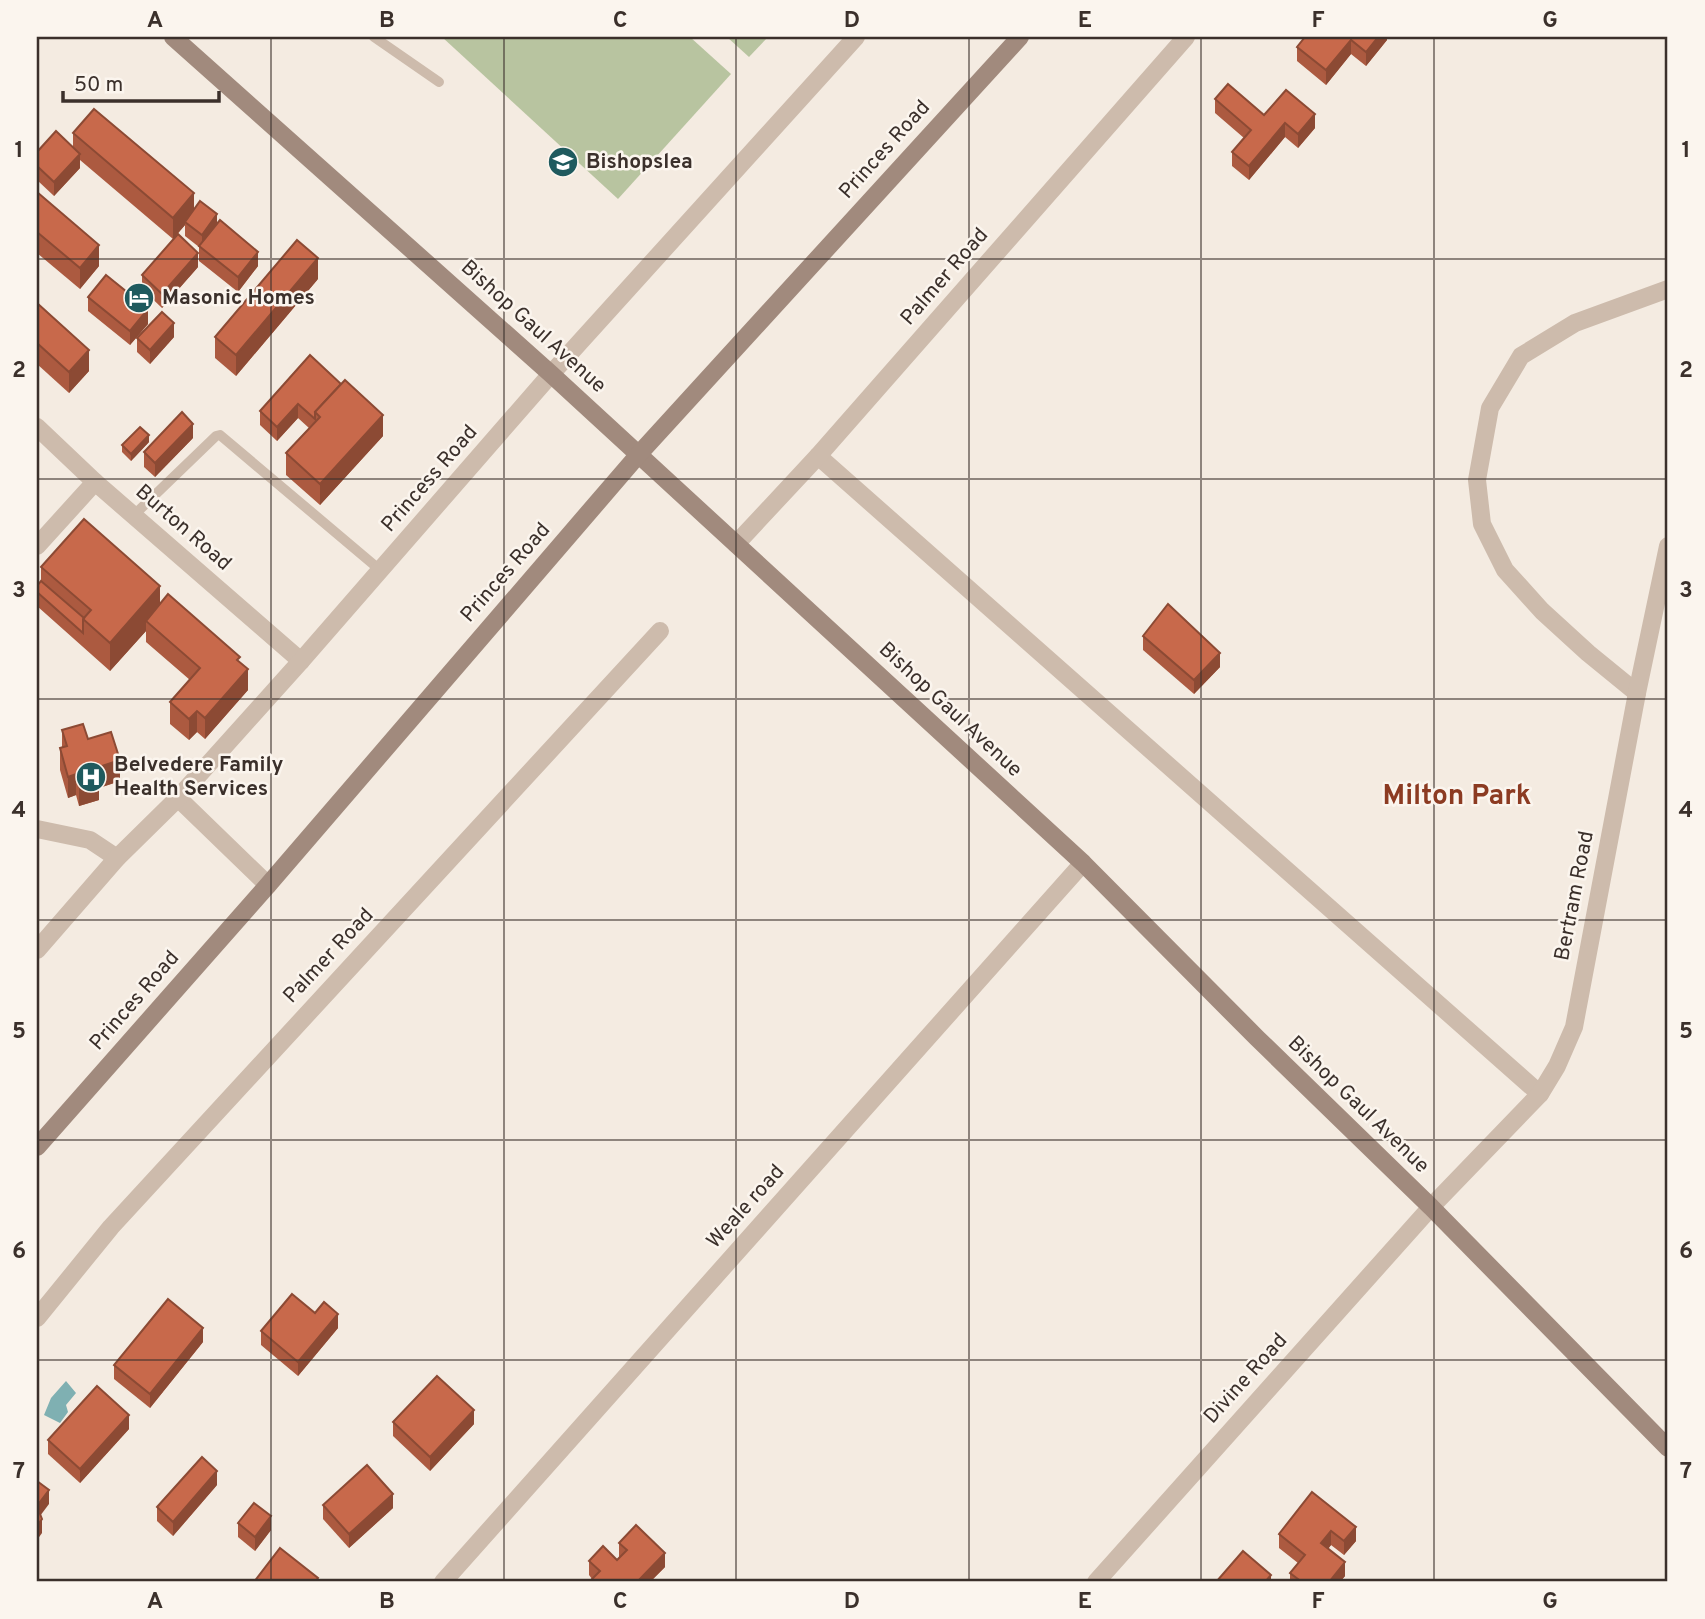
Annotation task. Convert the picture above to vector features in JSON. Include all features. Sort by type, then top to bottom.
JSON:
[{"type":"main road","name":"Bishop Gaul Avenue","points":[[173,37],[551,374],[1083,863],[1257,1038],[1431,1207],[1668,1448]]},
{"type":"main road","name":"Princes Road","points":[[37,1147],[268,885],[639,454],[1020,37]]},
{"type":"street","name":"Princess Road","points":[[37,950],[117,858],[178,798],[301,661],[551,374],[856,37]]},
{"type":"street","name":"Palmer Road","points":[[736,544],[818,456],[1186,37]]},
{"type":"street","points":[[1637,693],[1542,611],[1505,570],[1482,524],[1477,480],[1490,408],[1521,356],[1575,323],[1668,289]]},
{"type":"street","name":"Burton Road","points":[[37,427],[94,482],[301,661]]},
{"type":"street","points":[[818,456],[1539,1094]]},
{"type":"street","points":[[37,546],[94,482]]},
{"type":"street","name":"Bertram Road","points":[[1431,1207],[1539,1094],[1558,1066],[1574,1027],[1637,693],[1668,546]]},
{"type":"street","name":"Palmer Road","points":[[37,1318],[111,1227],[660,631]]},
{"type":"street","points":[[178,798],[268,885]]},
{"type":"street","points":[[37,829],[90,839],[117,858]]},
{"type":"street","name":"Weale road","points":[[443,1582],[1083,863]]},
{"type":"street","name":"Divine Road","points":[[1096,1582],[1431,1207]]},
{"type":"lane","points":[[374,37],[439,82]]},
{"type":"lane","points":[[134,516],[220,435],[380,570]]},
{"type":"green space","points":[[442,37],[690,37],[731,74],[618,199]]},
{"type":"green space","points":[[727,37],[768,37],[749,57]]},
{"type":"water","points":[[66,1381],[76,1393],[66,1405],[68,1412],[60,1423],[44,1415],[51,1398]]},
{"type":"building","points":[[1305,37],[1378,37],[1366,52],[1351,40],[1326,70],[1297,47]]},
{"type":"building","points":[[1228,84],[1264,115],[1286,90],[1315,114],[1298,134],[1285,123],[1249,166],[1232,152],[1251,130],[1215,99]]},
{"type":"building","points":[[94,109],[194,193],[173,218],[73,133]]},
{"type":"building","points":[[56,131],[80,154],[54,182],[37,166],[37,152]]},
{"type":"building","points":[[37,192],[99,245],[80,268],[37,232]]},
{"type":"building","points":[[200,201],[217,214],[202,235],[185,222]]},
{"type":"building","points":[[220,220],[258,252],[238,277],[199,246]]},
{"type":"building","points":[[178,234],[198,253],[162,294],[142,275]]},
{"type":"building","points":[[297,240],[318,258],[236,355],[215,337]]},
{"type":"building","points":[[106,275],[148,309],[130,331],[88,297]]},
{"type":"building","points":[[37,303],[89,350],[69,372],[37,343]]},
{"type":"building","points":[[162,312],[174,323],[150,350],[137,338]]},
{"type":"building","points":[[310,355],[341,384],[315,412],[315,419],[298,404],[277,427],[260,411]]},
{"type":"building","points":[[345,380],[383,415],[320,484],[286,453],[320,417],[315,412]]},
{"type":"building","points":[[182,412],[193,424],[155,463],[144,452]]},
{"type":"building","points":[[140,427],[149,435],[131,454],[122,445]]},
{"type":"building","points":[[84,519],[160,586],[110,643],[83,619],[91,610],[41,567]]},
{"type":"building","points":[[41,581],[84,618],[83,633],[37,592]]},
{"type":"building","points":[[168,594],[240,657],[237,660],[248,669],[205,718],[197,711],[189,719],[170,702],[200,668],[146,621]]},
{"type":"building","points":[[1168,604],[1220,653],[1194,680],[1143,636]]},
{"type":"building","points":[[83,724],[88,739],[111,732],[120,760],[96,768],[99,779],[79,785],[76,774],[68,777],[60,748],[67,746],[62,730]]},
{"type":"building","points":[[292,1294],[315,1313],[324,1302],[338,1314],[298,1362],[261,1331]]},
{"type":"building","points":[[168,1299],[203,1328],[150,1394],[114,1365]]},
{"type":"building","points":[[437,1376],[474,1410],[430,1457],[393,1422]]},
{"type":"building","points":[[97,1386],[129,1415],[80,1469],[48,1440]]},
{"type":"building","points":[[202,1457],[217,1471],[173,1522],[157,1507]]},
{"type":"building","points":[[367,1465],[393,1494],[349,1534],[323,1505]]},
{"type":"building","points":[[37,1481],[49,1490],[37,1506]]},
{"type":"building","points":[[1312,1492],[1356,1527],[1344,1541],[1331,1531],[1321,1543],[1345,1562],[1329,1582],[1302,1582],[1290,1573],[1305,1555],[1279,1534]]},
{"type":"building","points":[[254,1503],[271,1516],[255,1537],[238,1523]]},
{"type":"building","points":[[37,1506],[42,1519],[37,1526]]},
{"type":"building","points":[[636,1525],[665,1553],[637,1582],[591,1580],[600,1571],[589,1561],[603,1546],[617,1560],[627,1550],[619,1543]]},
{"type":"building","points":[[280,1548],[318,1578],[315,1582],[254,1582]]},
{"type":"building","points":[[1243,1551],[1271,1575],[1265,1582],[1216,1582]]},
{"type":"place","name":"Bishopslea","points":[[563,162]]},
{"type":"place","name":"Masonic Homes","points":[[139,298]]},
{"type":"place","name":"Belvedere Family Health Services","points":[[91,777]]},
{"type":"district","name":"Milton Park","points":[[1457,797]]}]
